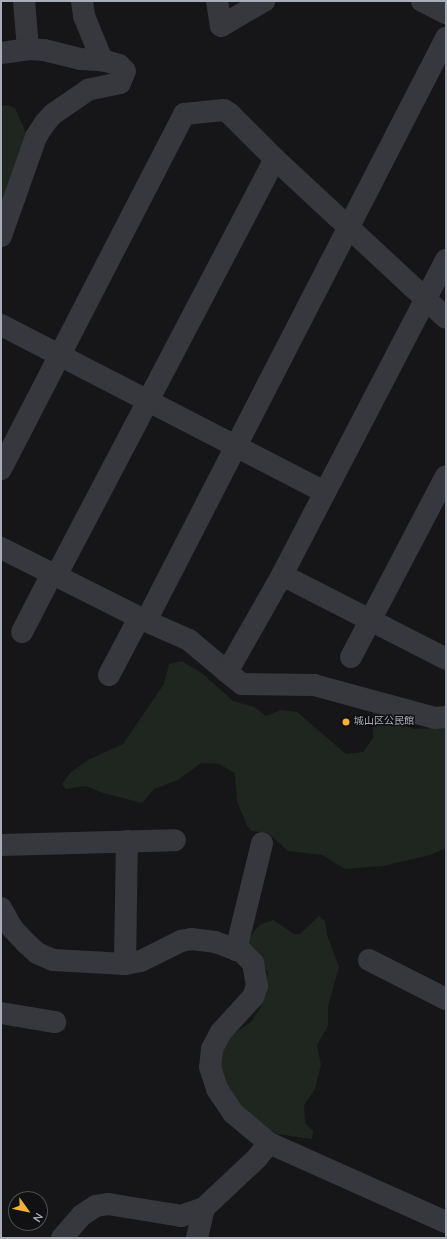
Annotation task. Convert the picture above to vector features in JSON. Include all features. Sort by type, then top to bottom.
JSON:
[{"type":"street","points":[[24,1],[28,49]]},
{"type":"street","points":[[82,1],[84,16],[102,60]]},
{"type":"street","points":[[217,1],[221,26],[264,1]]},
{"type":"street","points":[[422,1],[446,13]]},
{"type":"street","points":[[109,675],[143,620],[237,447],[348,227],[446,38]]},
{"type":"street","points":[[1,53],[28,49],[80,59],[102,60],[120,65],[125,71],[124,77],[114,86],[88,90],[53,114],[45,122],[36,137],[1,236]]},
{"type":"street","points":[[1,469],[184,114],[224,110],[446,318]]},
{"type":"street","points":[[22,632],[149,400],[275,158]]},
{"type":"street","points":[[227,672],[282,574],[446,260]]},
{"type":"street","points":[[1,325],[58,357],[149,400],[324,492]]},
{"type":"street","points":[[351,657],[371,622],[446,476]]},
{"type":"street","points":[[1,548],[143,620],[189,640],[242,684],[314,685],[435,718],[446,717]]},
{"type":"street","points":[[282,574],[371,622],[446,659]]},
{"type":"street","points":[[1,845],[174,840]]},
{"type":"street","points":[[125,964],[127,841]]},
{"type":"street","points":[[236,950],[262,843]]},
{"type":"street","points":[[1,908],[12,928],[26,943],[37,953],[53,960],[125,964],[141,961],[181,940],[191,939],[215,942],[236,950],[253,963],[257,976],[257,986],[253,997],[221,1032],[212,1049],[210,1067],[217,1089],[233,1113],[269,1143],[446,1222]]},
{"type":"street","points":[[369,960],[446,998]]},
{"type":"street","points":[[1,1013],[54,1022]]},
{"type":"street","points":[[62,1238],[82,1215],[96,1206],[108,1204],[181,1216],[204,1208],[257,1158],[269,1143]]},
{"type":"street","points":[[197,1238],[204,1208]]},
{"type":"shaded area","points":[[7,105],[15,108],[26,133],[1,217],[1,106]]},
{"type":"shaded area","points":[[182,661],[203,674],[233,701],[254,707],[266,716],[281,710],[297,712],[346,754],[363,752],[373,738],[373,712],[414,729],[446,728],[446,848],[430,855],[383,866],[345,869],[322,855],[288,851],[268,833],[252,831],[247,826],[237,801],[235,773],[219,764],[201,763],[178,780],[154,789],[142,803],[103,793],[86,786],[66,789],[62,784],[70,773],[88,760],[123,744],[164,684],[169,664]]},
{"type":"shaded area","points":[[319,916],[325,921],[327,935],[339,967],[328,1006],[328,1026],[317,1045],[321,1065],[315,1089],[304,1105],[305,1123],[313,1131],[312,1139],[277,1134],[259,1123],[229,1094],[215,1058],[229,1037],[251,1022],[262,1005],[268,973],[248,941],[254,931],[261,924],[273,920],[294,934],[300,934]]},
{"type":"place","name":"城山区公民館","points":[[346,722]]}]
